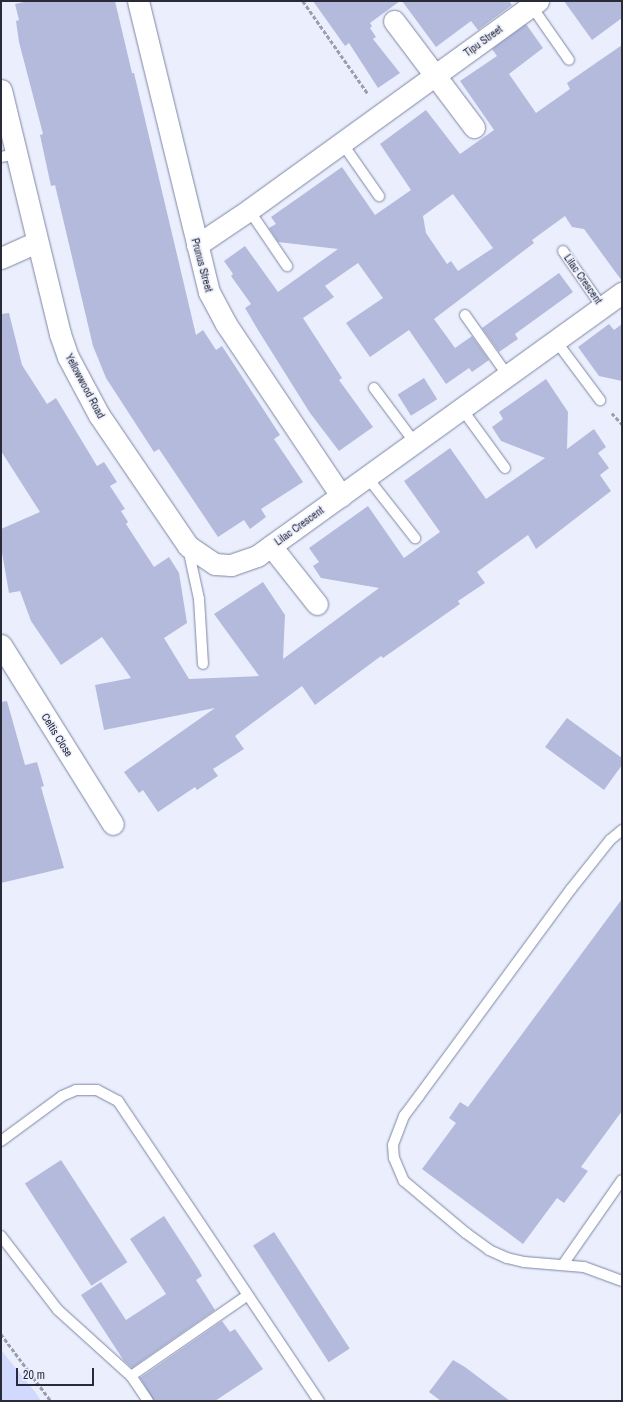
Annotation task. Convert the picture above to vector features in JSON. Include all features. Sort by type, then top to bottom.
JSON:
[{"type":"street","name":"Prunus Street","points":[[138,1],[197,244],[216,308],[340,496]]},
{"type":"street","name":"Tipu Street","points":[[197,244],[250,210],[342,144],[436,76],[532,3]]},
{"type":"street","points":[[394,21],[474,127]]},
{"type":"street","name":"Yellowwood Road","points":[[1,90],[8,155],[37,242],[60,334],[80,382],[188,546],[215,564],[231,566],[243,563],[271,546]]},
{"type":"street","points":[[1,258],[37,242]]},
{"type":"street","name":"Lilac Crescent","points":[[317,604],[271,546],[622,293]]},
{"type":"street","name":"Celtis Close","points":[[1,645],[113,824]]},
{"type":"lane","name":"Tipu Street","points":[[532,3],[569,60]]},
{"type":"lane","points":[[342,144],[379,196]]},
{"type":"lane","points":[[250,210],[287,266]]},
{"type":"lane","name":"Lilac Crescent","points":[[563,251],[602,308]]},
{"type":"lane","points":[[465,315],[508,376]]},
{"type":"lane","points":[[556,341],[600,400]]},
{"type":"lane","points":[[374,388],[415,443]]},
{"type":"lane","points":[[462,409],[505,468]]},
{"type":"lane","points":[[367,477],[415,538]]},
{"type":"lane","points":[[188,546],[199,599],[203,664]]},
{"type":"lane","points":[[622,830],[610,840],[571,889],[404,1116],[393,1145],[394,1158],[404,1181],[466,1233],[507,1258],[524,1262],[564,1263],[584,1267],[622,1281]]},
{"type":"lane","points":[[1,1141],[62,1096],[76,1090],[97,1090],[118,1101],[319,1401]]},
{"type":"lane","points":[[564,1263],[622,1180]]},
{"type":"lane","points":[[1,1236],[58,1310],[131,1376],[148,1401]]},
{"type":"lane","points":[[131,1376],[248,1295]]},
{"type":"path","points":[[303,1],[382,114]]},
{"type":"path","points":[[1,1334],[51,1401]]},
{"type":"shaded area","points":[[1,1350],[36,1393],[41,1401],[1,1401]]},
{"type":"building","points":[[28,1],[115,1],[132,73],[134,73],[196,335],[203,330],[216,350],[222,346],[280,435],[274,439],[303,482],[261,509],[266,517],[250,529],[244,520],[218,537],[159,449],[154,452],[106,378],[93,346],[55,185],[51,186],[40,135],[43,134],[19,42],[16,21],[19,20],[15,4]]},
{"type":"building","points":[[313,1],[400,1],[370,23],[372,26],[370,28],[376,37],[373,39],[400,73],[378,88],[349,43],[345,46]]},
{"type":"building","points":[[402,1],[509,1],[512,5],[478,30],[471,21],[436,47]]},
{"type":"building","points":[[564,1],[622,1],[622,18],[592,40]]},
{"type":"building","points":[[526,24],[543,48],[509,74],[536,113],[570,89],[567,83],[622,45],[622,281],[584,229],[572,227],[565,216],[532,240],[534,243],[434,319],[455,348],[472,336],[489,360],[472,372],[469,368],[446,384],[409,330],[370,357],[346,323],[383,298],[358,263],[325,286],[334,297],[303,318],[342,378],[339,380],[373,427],[339,451],[310,413],[258,330],[245,308],[251,304],[231,276],[233,274],[224,261],[245,246],[278,292],[338,249],[278,242],[269,228],[276,224],[271,217],[342,167],[375,215],[411,190],[380,144],[426,110],[460,154],[494,130],[460,81],[497,56],[492,49]],"holes":[[[453,194],[493,248],[458,271],[451,261],[447,264],[426,233],[423,216]]]},
{"type":"building","points":[[559,273],[573,292],[515,334],[518,339],[499,352],[482,328]]},
{"type":"building","points":[[9,313],[22,365],[47,404],[56,398],[97,466],[104,462],[117,482],[110,486],[125,509],[121,511],[128,522],[126,524],[154,567],[169,557],[179,573],[187,623],[164,638],[189,679],[259,676],[214,614],[263,582],[285,615],[283,659],[379,588],[321,578],[313,566],[319,562],[309,548],[368,506],[404,558],[440,532],[404,481],[450,448],[486,499],[545,458],[501,441],[492,427],[503,419],[499,412],[546,379],[568,412],[567,449],[594,429],[606,447],[598,453],[609,468],[600,475],[611,491],[536,549],[528,535],[477,572],[485,583],[458,601],[460,604],[383,658],[381,656],[315,705],[302,686],[235,736],[244,749],[213,769],[218,776],[197,790],[195,787],[158,812],[143,790],[139,793],[124,772],[215,708],[104,730],[95,685],[131,678],[102,637],[61,665],[31,621],[20,591],[9,593],[1,547],[1,529],[40,512],[1,451],[1,314]]},
{"type":"building","points":[[609,324],[614,330],[622,324],[622,381],[599,376],[578,347]]},
{"type":"building","points":[[424,378],[437,399],[411,416],[398,394]]},
{"type":"building","points":[[7,701],[25,765],[37,762],[44,786],[41,787],[64,868],[1,883],[1,702]]},
{"type":"building","points":[[567,718],[622,758],[622,765],[604,790],[545,747]]},
{"type":"building","points":[[622,899],[622,1111],[581,1167],[588,1171],[564,1203],[557,1198],[523,1244],[422,1169],[456,1123],[449,1118],[460,1102],[468,1107]]},
{"type":"building","points":[[61,1160],[127,1262],[91,1286],[25,1183]]},
{"type":"building","points":[[164,1216],[199,1270],[202,1276],[196,1280],[215,1310],[132,1368],[124,1361],[81,1295],[101,1282],[126,1320],[166,1294],[130,1239]]},
{"type":"building","points":[[274,1232],[350,1349],[329,1362],[253,1246]]},
{"type":"building","points":[[222,1321],[230,1332],[235,1329],[263,1369],[215,1401],[154,1401],[140,1378]]},
{"type":"building","points":[[453,1360],[465,1367],[510,1401],[441,1401],[429,1392]]}]
